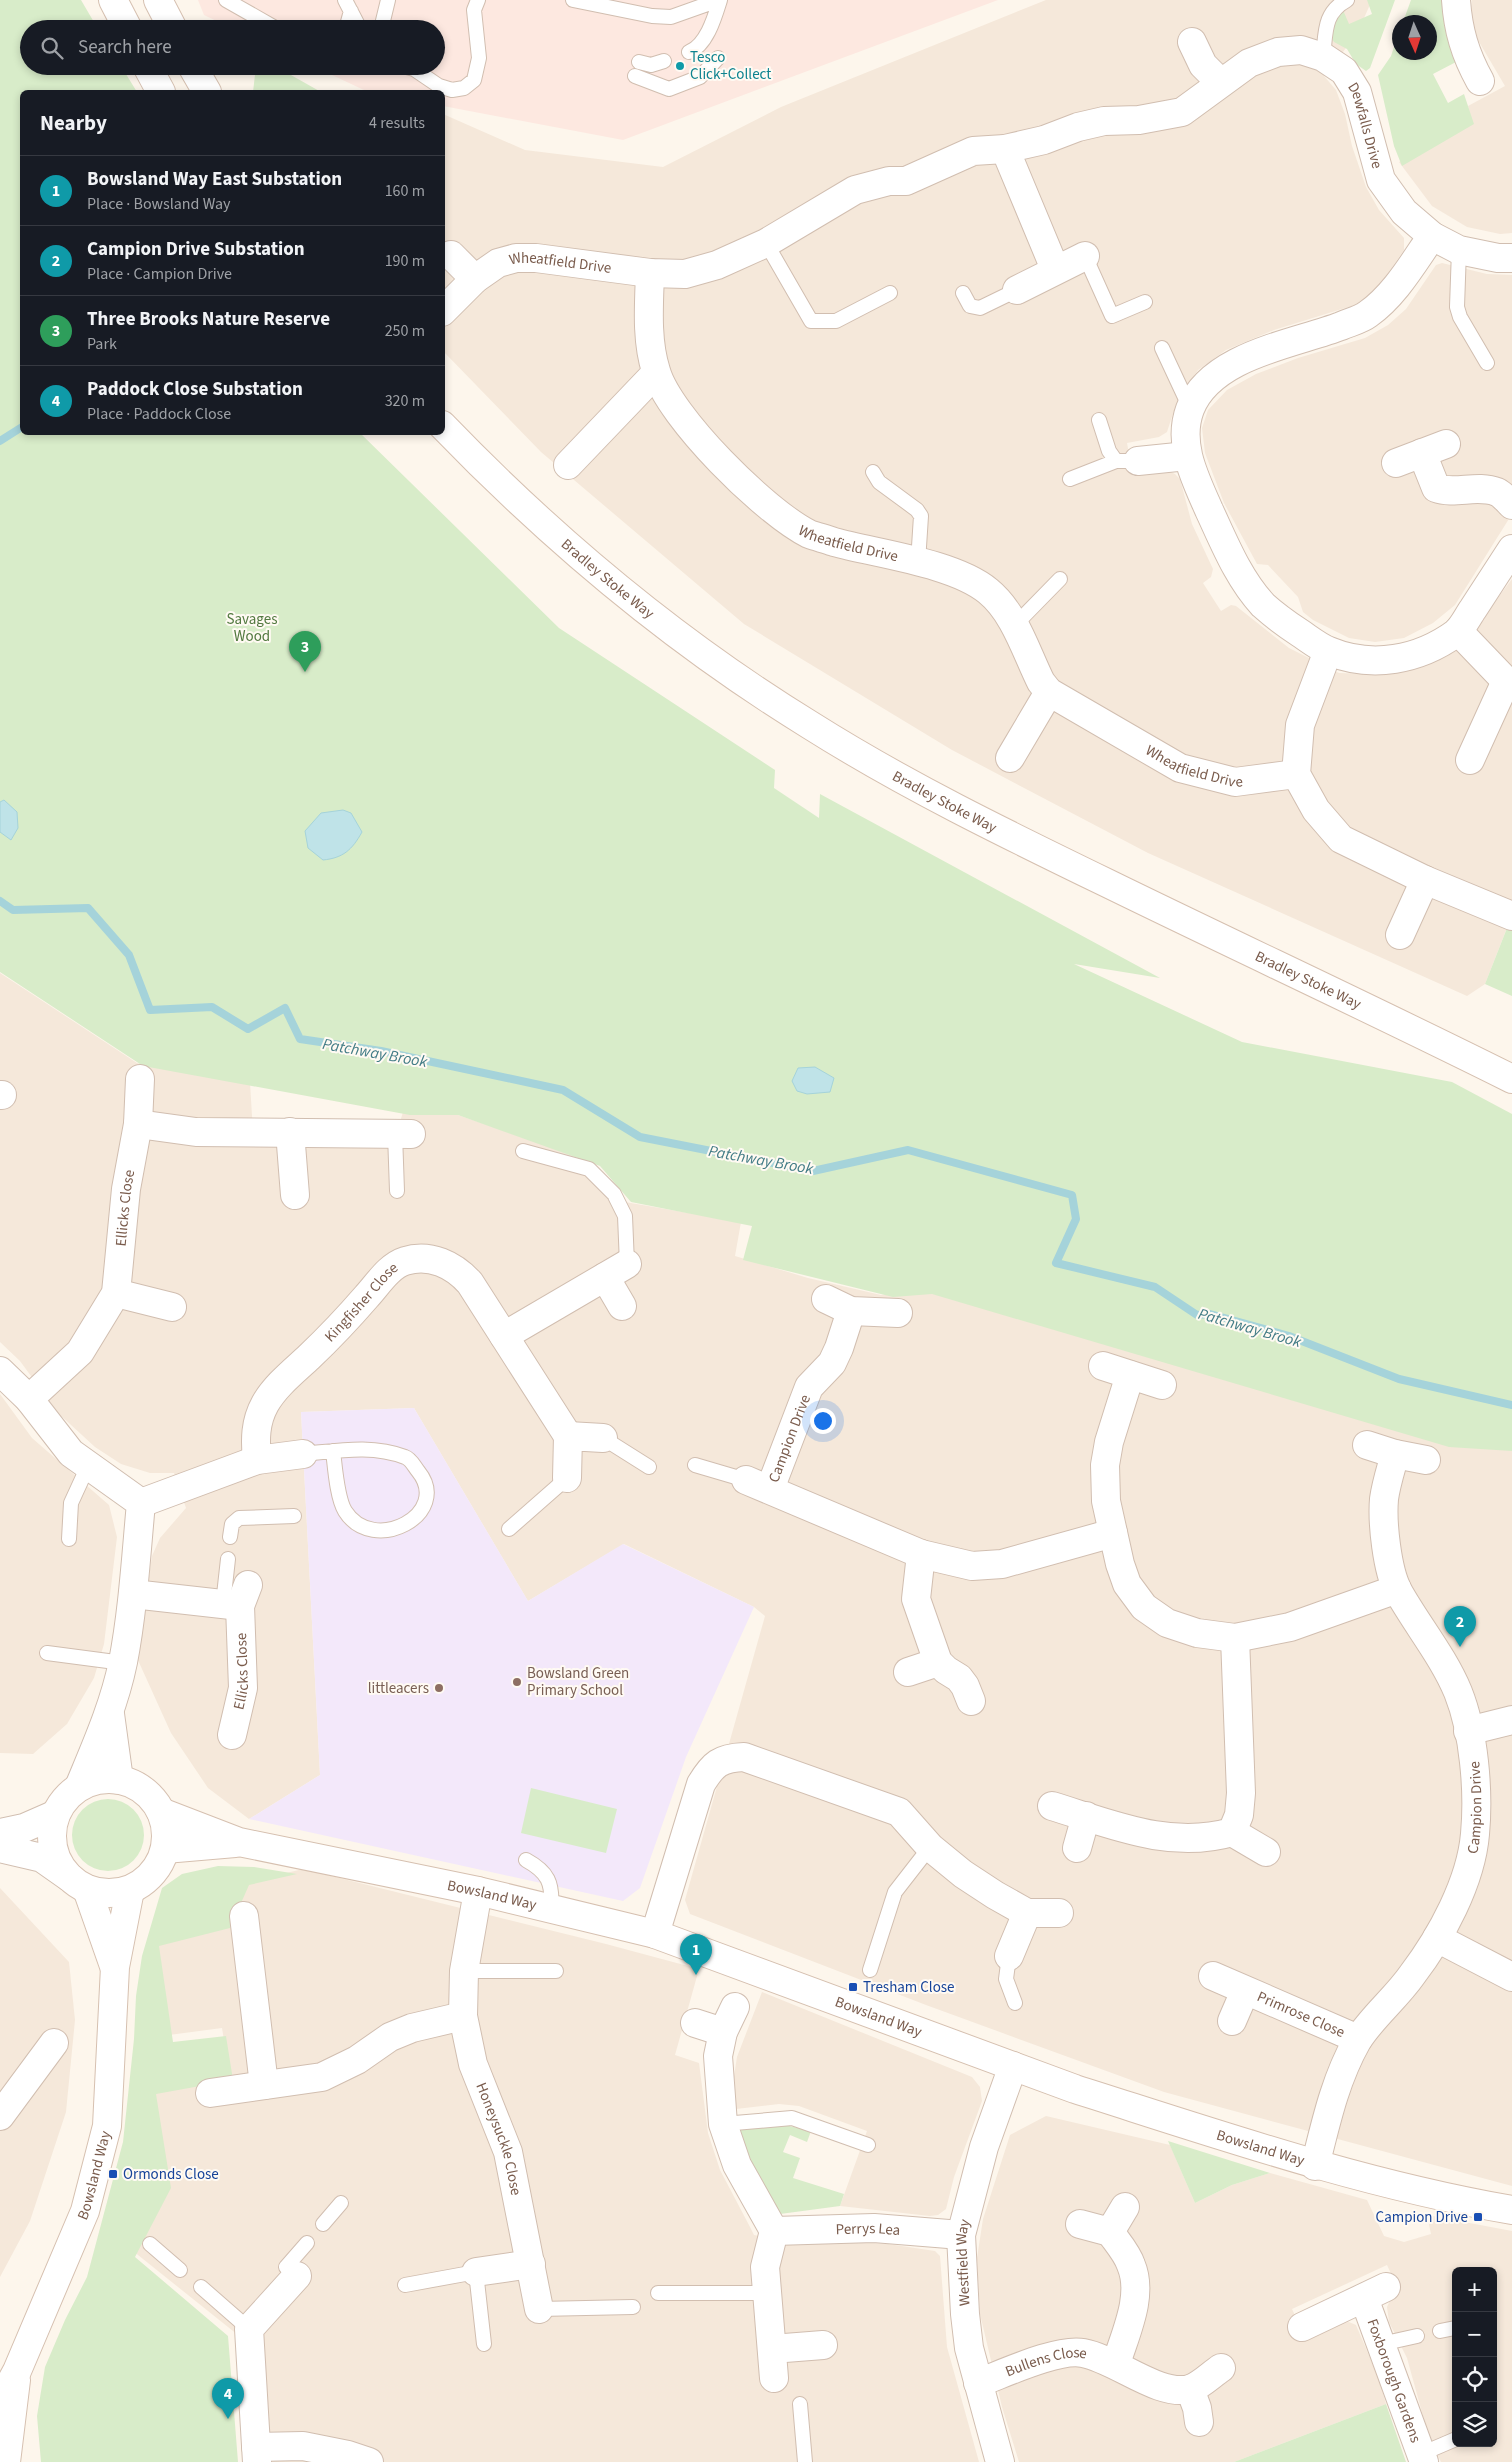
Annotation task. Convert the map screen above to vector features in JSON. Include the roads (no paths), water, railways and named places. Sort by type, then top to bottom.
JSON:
[{"type":"street","points":[[113,0],[123,20]]},
{"type":"street","points":[[158,0],[168,20]]},
{"type":"street","points":[[1456,0],[1458,28],[1468,59],[1480,81]]},
{"type":"street","points":[[1192,42],[1203,65],[1220,82]]},
{"type":"street","name":"Dewfalls Drive","points":[[855,190],[889,181],[906,181],[973,151],[1005,150],[1044,140],[1078,127],[1104,121],[1139,120],[1182,112],[1220,82],[1249,63],[1278,52],[1301,50],[1323,57],[1344,71],[1357,92],[1381,180],[1404,212],[1432,236],[1459,250],[1498,258],[1512,258]]},
{"type":"street","points":[[152,75],[160,90]]},
{"type":"street","points":[[197,75],[206,90]]},
{"type":"street","points":[[1005,150],[1055,269]]},
{"type":"street","name":"Wheatfield Drive","points":[[445,309],[475,280],[498,263],[516,258],[536,258],[650,273],[685,274],[717,265],[766,243],[855,190]]},
{"type":"street","points":[[1432,236],[1386,298],[1367,315],[1316,336],[1274,346],[1223,371],[1206,385],[1190,408],[1186,431],[1187,456],[1230,554],[1244,580],[1264,605],[1291,627],[1328,651],[1361,660],[1393,660],[1425,652],[1458,631],[1512,549]]},
{"type":"street","points":[[451,255],[475,280]]},
{"type":"street","points":[[1017,290],[1055,269],[1085,256]]},
{"type":"street","name":"Wheatfield Drive","points":[[650,273],[652,355],[656,372],[671,402],[745,486],[768,507],[809,534],[918,562],[964,577],[988,591],[1007,611],[1041,682],[1048,692],[1180,768],[1235,782],[1296,774]]},
{"type":"street","points":[[568,465],[656,372]]},
{"type":"street","name":"Bradley Stoke Way","points":[[445,428],[555,533],[623,591],[710,658],[808,724],[899,778],[987,824],[1512,1079]]},
{"type":"street","points":[[1396,463],[1434,448],[1436,488],[1446,492],[1467,489],[1497,492],[1512,505]]},
{"type":"street","points":[[1127,461],[1187,456]]},
{"type":"street","points":[[1458,631],[1509,682],[1470,760]]},
{"type":"street","points":[[1328,651],[1300,725],[1296,774],[1316,810],[1341,839],[1425,880],[1512,916]]},
{"type":"street","points":[[1010,758],[1048,692]]},
{"type":"street","points":[[1400,935],[1425,880]]},
{"type":"street","name":"Ellicks Close","points":[[29,1399],[80,1352],[116,1293],[126,1189],[138,1124],[140,1079]]},
{"type":"street","points":[[138,1124],[196,1132],[403,1134]]},
{"type":"street","points":[[290,1132],[294,1195]]},
{"type":"street","name":"Kingfisher Close","points":[[257,1460],[255,1442],[257,1421],[265,1403],[275,1389],[340,1327],[393,1267],[415,1259],[430,1259],[461,1272],[568,1436]]},
{"type":"street","points":[[504,1336],[616,1271],[622,1306]]},
{"type":"street","points":[[116,1293],[172,1307]]},
{"type":"street","points":[[826,1299],[851,1311],[898,1312]]},
{"type":"street","name":"Campion Drive","points":[[851,1311],[840,1348],[832,1363],[809,1387],[758,1485],[921,1554],[972,1566],[988,1566],[1113,1533]]},
{"type":"street","points":[[1103,1366],[1162,1385]]},
{"type":"street","points":[[0,1372],[29,1399],[71,1453],[141,1503]]},
{"type":"street","points":[[1130,1375],[1109,1442],[1105,1465],[1106,1501],[1127,1584],[1144,1607],[1175,1625],[1197,1633],[1235,1638],[1290,1627],[1397,1589]]},
{"type":"street","points":[[567,1478],[568,1436],[603,1438]]},
{"type":"street","points":[[1367,1445],[1395,1454],[1426,1460]]},
{"type":"street","points":[[141,1503],[257,1460],[303,1454]]},
{"type":"street","name":"Campion Drive","points":[[1315,2166],[1339,2076],[1358,2039],[1412,1976],[1437,1938],[1455,1904],[1468,1866],[1475,1836],[1474,1770],[1468,1731],[1458,1692],[1437,1652],[1397,1589],[1388,1554],[1384,1502],[1395,1454]]},
{"type":"street","points":[[78,1883],[58,1864],[53,1848],[52,1831],[56,1814],[66,1799],[79,1787],[110,1713],[123,1663],[133,1594],[141,1503]]},
{"type":"street","points":[[921,1554],[916,1599],[938,1662],[965,1686],[970,1701]]},
{"type":"street","points":[[133,1594],[237,1598]]},
{"type":"street","name":"Ellicks Close","points":[[232,1735],[243,1688],[237,1598]]},
{"type":"street","points":[[1232,1832],[1239,1816],[1241,1793],[1235,1638]]},
{"type":"street","points":[[908,1672],[938,1662]]},
{"type":"street","points":[[110,1713],[119,1780]]},
{"type":"street","points":[[1468,1731],[1512,1720]]},
{"type":"street","points":[[655,1934],[701,1784],[712,1766],[728,1757],[744,1757],[899,1812],[930,1846],[963,1874],[1027,1913],[1059,1913]]},
{"type":"street","points":[[0,1848],[42,1858],[78,1883],[116,1894],[130,1890],[146,1880],[158,1866],[165,1849],[166,1830],[161,1812],[151,1796],[136,1786],[119,1780],[105,1779],[79,1787]]},
{"type":"street","points":[[1052,1806],[1155,1836],[1198,1839],[1232,1832],[1266,1852]]},
{"type":"street","name":"Bowsland Way","points":[[161,1812],[239,1842],[478,1891],[655,1934],[1075,2089],[1315,2166],[1390,2186],[1512,2210]]},
{"type":"street","points":[[0,1832],[24,1828],[56,1814]]},
{"type":"street","points":[[1077,1848],[1086,1816]]},
{"type":"street","name":"Bowsland Way","points":[[165,1849],[239,1842]]},
{"type":"street","name":"Bowsland Way","points":[[78,1883],[114,1967]]},
{"type":"street","name":"Bowsland Way","points":[[0,2402],[17,2371],[85,2211],[107,2126],[114,1967],[130,1890]]},
{"type":"street","name":"Honeysuckle Close","points":[[478,1891],[464,1971],[463,2016],[473,2064],[508,2152],[539,2309]]},
{"type":"street","points":[[1009,1956],[1027,1913]]},
{"type":"street","points":[[244,1916],[264,2085]]},
{"type":"street","points":[[1437,1938],[1512,1977]]},
{"type":"street","name":"Primrose Close","points":[[1213,1976],[1358,2039]]},
{"type":"street","name":"Primrose Close","points":[[1232,2020],[1244,1990]]},
{"type":"street","points":[[735,2007],[723,2032],[718,2056],[723,2124],[737,2166],[774,2231],[765,2267],[774,2378]]},
{"type":"street","points":[[210,2093],[322,2077],[357,2060],[390,2037],[412,2028],[463,2016]]},
{"type":"street","points":[[695,2023],[723,2032]]},
{"type":"street","points":[[0,2116],[54,2043]]},
{"type":"street","name":"Westfield Way","points":[[1000,2462],[969,2348],[964,2314],[961,2235],[984,2147],[1013,2066]]},
{"type":"street","points":[[1110,2232],[1126,2207]]},
{"type":"street","points":[[1080,2224],[1110,2232],[1131,2264],[1136,2283],[1135,2300],[1116,2364]]},
{"type":"street","name":"Perrys Lea","points":[[774,2231],[874,2228],[961,2235]]},
{"type":"street","points":[[476,2272],[531,2264]]},
{"type":"street","points":[[298,2276],[249,2329],[256,2455],[303,2446],[348,2455],[369,2462]]},
{"type":"street","name":"Foxborough Gardens","points":[[1302,2326],[1375,2292],[1381,2344],[1423,2458]]},
{"type":"street","points":[[772,2349],[823,2345]]},
{"type":"street","name":"Bullens Close","points":[[978,2383],[1053,2356],[1070,2352],[1083,2352],[1116,2364],[1165,2389],[1190,2389]]},
{"type":"street","points":[[1199,2422],[1197,2408],[1190,2389],[1221,2368]]},
{"type":"street","name":"Bowsland Way","points":[[6,2462],[17,2371]]},
{"type":"lane","points":[[226,0],[261,20]]},
{"type":"lane","points":[[383,20],[388,0]]},
{"type":"lane","points":[[423,75],[440,86],[452,90],[464,88],[474,80],[480,58],[474,10],[478,0]]},
{"type":"lane","points":[[573,0],[652,16],[671,17],[720,0]]},
{"type":"lane","points":[[690,52],[695,50],[710,27],[720,0]]},
{"type":"lane","points":[[1323,57],[1328,18],[1335,6],[1347,0]]},
{"type":"lane","points":[[347,20],[348,6]]},
{"type":"lane","points":[[348,6],[355,20]]},
{"type":"lane","points":[[635,76],[669,89],[700,77],[718,58]]},
{"type":"lane","points":[[639,62],[651,66],[664,61]]},
{"type":"lane","points":[[766,243],[811,321],[836,321],[890,294]]},
{"type":"lane","points":[[1459,250],[1458,307],[1460,317],[1488,363]]},
{"type":"lane","points":[[1085,256],[1112,316],[1145,302]]},
{"type":"lane","points":[[963,293],[970,306],[980,308],[1017,290]]},
{"type":"lane","points":[[1162,348],[1190,408]]},
{"type":"lane","points":[[1099,420],[1109,451],[1127,461]]},
{"type":"lane","points":[[1070,479],[1127,461]]},
{"type":"lane","points":[[873,472],[879,482],[917,510],[921,516],[918,562]]},
{"type":"lane","points":[[1014,626],[1060,579]]},
{"type":"lane","points":[[397,1191],[403,1134]]},
{"type":"lane","points":[[523,1151],[589,1170],[614,1194],[625,1216],[616,1271]]},
{"type":"lane","points":[[603,1438],[649,1467]]},
{"type":"lane","points":[[303,1454],[333,1451],[358,1449],[386,1452],[408,1458],[423,1477],[428,1496],[423,1510],[406,1525],[382,1531],[368,1530],[351,1520],[343,1508],[333,1451]]},
{"type":"lane","name":"Campion Drive","points":[[695,1465],[758,1485]]},
{"type":"lane","points":[[69,1538],[71,1503],[88,1466]]},
{"type":"lane","points":[[509,1529],[567,1478]]},
{"type":"lane","points":[[230,1536],[232,1524],[239,1518],[294,1516]]},
{"type":"lane","name":"Ellicks Close","points":[[228,1559],[237,1598]]},
{"type":"lane","points":[[47,1653],[123,1663]]},
{"type":"lane","points":[[870,1970],[895,1892],[930,1846]]},
{"type":"lane","points":[[526,1860],[542,1869],[550,1884],[552,1894],[551,1908]]},
{"type":"lane","points":[[1009,1956],[1006,1979],[1015,2003]]},
{"type":"lane","points":[[464,1971],[556,1971]]},
{"type":"lane","points":[[723,2124],[792,2118],[868,2145]]},
{"type":"lane","points":[[323,2224],[341,2203]]},
{"type":"lane","points":[[298,2276],[286,2267],[307,2243]]},
{"type":"lane","points":[[150,2244],[180,2270]]},
{"type":"lane","points":[[405,2285],[476,2272],[484,2344]]},
{"type":"lane","points":[[200,2287],[249,2329]]},
{"type":"lane","points":[[658,2293],[768,2293]]},
{"type":"lane","name":"Honeysuckle Close","points":[[539,2309],[633,2307]]},
{"type":"lane","points":[[1440,2331],[1452,2328]]},
{"type":"lane","points":[[1381,2344],[1417,2336]]},
{"type":"lane","points":[[800,2404],[806,2462]]},
{"type":"lane","points":[[1423,2458],[1452,2441]]},
{"type":"water","points":[[4,800],[17,812],[18,828],[11,840],[0,832],[0,802]]},
{"type":"water","points":[[343,810],[351,813],[362,832],[346,852],[323,860],[308,848],[305,831],[321,813]]},
{"type":"water","points":[[815,1067],[834,1078],[830,1092],[807,1094],[797,1091],[792,1081],[798,1068]]},
{"type":"waterway","points":[[0,441],[20,428]]},
{"type":"waterway","name":"Patchway Brook","points":[[0,901],[13,910],[88,908],[129,955],[150,1010],[212,1007],[248,1029],[285,1008],[300,1039],[381,1051],[563,1090],[640,1137],[813,1171],[908,1150],[1072,1195],[1076,1219],[1056,1263],[1155,1287],[1197,1315],[1210,1314],[1289,1336],[1399,1379],[1512,1405]]},
{"type":"place","name":"Tesco Click+Collect","points":[[680,66]]},
{"type":"place","name":"Three Brooks Nature Reserve","points":[[305,672]]},
{"type":"place","name":"Campion Drive Substation","points":[[1460,1647]]},
{"type":"place","name":"Bowsland Green Primary School","points":[[517,1682]]},
{"type":"place","name":"littleacers","points":[[439,1688]]},
{"type":"place","name":"Bowsland Way East Substation","points":[[696,1975]]},
{"type":"place","name":"Tresham Close","points":[[853,1987]]},
{"type":"place","name":"Ormonds Close","points":[[113,2174]]},
{"type":"place","name":"Campion Drive","points":[[1478,2217]]},
{"type":"place","name":"Paddock Close Substation","points":[[228,2419]]},
{"type":"park label","name":"Savages Wood","points":[[252,628]]}]
